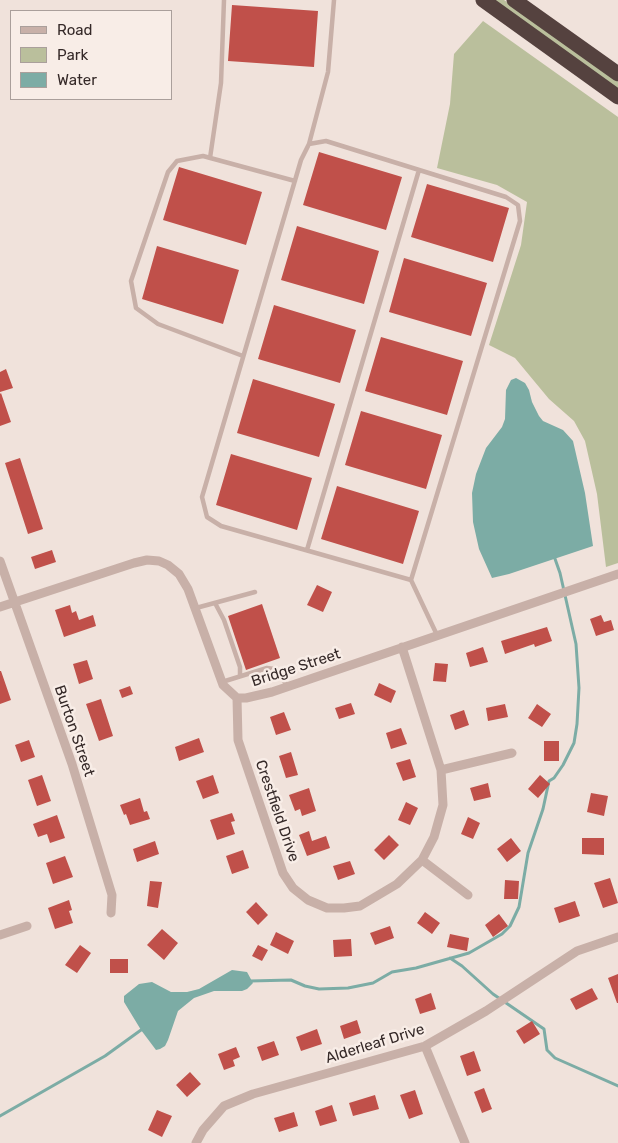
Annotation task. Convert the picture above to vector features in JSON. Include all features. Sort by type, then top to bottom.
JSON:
[{"type":"highway","points":[[483,0],[618,97]]},
{"type":"highway","points":[[514,0],[618,74]]},
{"type":"street","name":"Bridge Street","points":[[0,607],[114,568],[147,560],[159,561],[168,565],[179,574],[188,590],[221,682],[237,698],[256,696],[288,686],[618,574]]},
{"type":"street","name":"Burton Street","points":[[0,561],[72,764],[112,895],[111,912]]},
{"type":"street","name":"Crestfield Drive","points":[[237,698],[238,740],[283,874],[293,888],[308,900],[327,908],[360,906],[396,884],[422,860],[434,837],[443,805],[441,770],[402,647]]},
{"type":"street","points":[[441,770],[512,753]]},
{"type":"street","points":[[422,860],[468,895]]},
{"type":"street","points":[[0,935],[27,926]]},
{"type":"street","name":"Alderleaf Drive","points":[[196,1143],[203,1130],[224,1106],[253,1094],[425,1046],[486,1011],[577,951],[618,937]]},
{"type":"street","points":[[425,1046],[464,1143]]},
{"type":"lane","points":[[210,158],[221,83],[224,0]]},
{"type":"lane","points":[[334,0],[328,72],[309,144],[301,160],[202,497],[207,517],[221,526],[412,580]]},
{"type":"lane","points":[[309,144],[326,141],[506,197],[518,205],[520,221],[412,580],[437,635]]},
{"type":"lane","points":[[243,356],[158,324],[136,308],[131,281],[168,172],[178,161],[203,156],[295,181]]},
{"type":"lane","points":[[307,550],[419,170]]},
{"type":"lane","points":[[195,608],[255,592]]},
{"type":"lane","points":[[215,603],[224,620],[240,667],[240,676]]},
{"type":"lane","points":[[221,682],[267,668],[274,669],[288,686]]},
{"type":"green space","points":[[492,0],[504,0],[524,14],[618,82],[618,90]]},
{"type":"green space","points":[[483,21],[618,117],[618,563],[606,567],[597,494],[585,441],[574,421],[549,399],[515,358],[489,345],[521,245],[527,202],[497,185],[437,168],[450,104],[454,54]]},
{"type":"water","points":[[516,378],[525,383],[532,402],[543,421],[563,430],[573,441],[585,493],[593,546],[492,578],[479,549],[473,522],[472,493],[476,474],[486,448],[502,427],[505,419],[506,390],[511,380]]},
{"type":"water","points":[[232,970],[247,972],[253,983],[242,991],[214,991],[194,998],[178,1011],[168,1040],[165,1046],[160,1049],[156,1050],[124,1002],[124,996],[139,984],[152,982],[171,992],[187,992],[199,989]]},
{"type":"building","points":[[232,5],[318,11],[314,67],[228,61]]},
{"type":"building","points":[[319,152],[402,177],[386,230],[303,205]]},
{"type":"building","points":[[179,167],[262,192],[246,245],[163,220]]},
{"type":"building","points":[[427,184],[509,208],[493,262],[411,237]]},
{"type":"building","points":[[297,226],[379,251],[364,304],[281,280]]},
{"type":"building","points":[[157,246],[239,270],[223,324],[142,299]]},
{"type":"building","points":[[404,258],[487,283],[471,336],[389,312]]},
{"type":"building","points":[[274,305],[356,330],[340,383],[258,359]]},
{"type":"building","points":[[381,337],[463,361],[447,415],[365,391]]},
{"type":"building","points":[[6,369],[13,388],[0,392],[0,372]]},
{"type":"building","points":[[253,379],[335,404],[319,457],[237,433]]},
{"type":"building","points":[[0,394],[11,422],[0,426]]},
{"type":"building","points":[[361,411],[442,435],[426,489],[345,465]]},
{"type":"building","points":[[231,454],[312,478],[297,530],[216,505]]},
{"type":"building","points":[[20,458],[43,529],[28,534],[5,463]]},
{"type":"building","points":[[337,486],[419,511],[403,564],[321,539]]},
{"type":"building","points":[[52,550],[56,562],[35,569],[31,557]]},
{"type":"building","points":[[317,585],[332,592],[323,612],[307,605]]},
{"type":"building","points":[[262,604],[280,658],[246,670],[228,616]]},
{"type":"building","points":[[70,605],[72,613],[76,611],[79,620],[93,615],[96,626],[64,637],[55,610]]},
{"type":"building","points":[[601,615],[604,622],[611,620],[614,630],[596,636],[590,619]]},
{"type":"building","points":[[547,627],[552,641],[535,647],[534,644],[505,654],[501,641]]},
{"type":"building","points":[[483,647],[488,662],[470,667],[466,653]]},
{"type":"building","points":[[87,660],[93,679],[79,684],[73,664]]},
{"type":"building","points":[[435,663],[448,664],[446,682],[433,681]]},
{"type":"building","points":[[0,671],[11,700],[0,704]]},
{"type":"building","points":[[379,683],[396,691],[391,703],[374,695]]},
{"type":"building","points":[[130,686],[133,694],[122,698],[119,690]]},
{"type":"building","points":[[101,699],[113,736],[99,741],[86,704]]},
{"type":"building","points":[[351,703],[355,714],[339,719],[335,708]]},
{"type":"building","points":[[505,704],[508,717],[488,721],[486,708]]},
{"type":"building","points":[[537,704],[551,714],[542,727],[528,718]]},
{"type":"building","points":[[464,710],[469,725],[455,730],[450,715]]},
{"type":"building","points":[[284,712],[291,730],[276,735],[270,717]]},
{"type":"building","points":[[401,728],[407,744],[391,749],[386,733]]},
{"type":"building","points":[[199,738],[204,752],[179,761],[175,747]]},
{"type":"building","points":[[29,740],[35,757],[21,762],[15,745]]},
{"type":"building","points":[[544,741],[559,741],[559,761],[544,761]]},
{"type":"building","points":[[291,752],[298,775],[286,778],[279,756]]},
{"type":"building","points":[[410,759],[416,777],[403,781],[396,763]]},
{"type":"building","points":[[42,775],[51,801],[37,806],[28,780]]},
{"type":"building","points":[[213,775],[219,793],[203,799],[196,781]]},
{"type":"building","points":[[540,775],[550,784],[538,798],[528,789]]},
{"type":"building","points":[[488,783],[491,797],[474,801],[470,788]]},
{"type":"building","points":[[309,788],[316,811],[302,816],[300,809],[295,811],[289,795]]},
{"type":"building","points":[[591,793],[608,796],[604,816],[587,812]]},
{"type":"building","points":[[140,798],[144,812],[147,811],[150,819],[130,825],[120,805]]},
{"type":"building","points":[[406,802],[418,808],[410,825],[398,820]]},
{"type":"building","points":[[232,813],[235,821],[231,822],[235,834],[217,840],[210,820]]},
{"type":"building","points":[[57,815],[65,838],[50,843],[47,834],[38,837],[33,824]]},
{"type":"building","points":[[468,817],[480,823],[473,839],[461,834]]},
{"type":"building","points":[[309,831],[312,841],[326,836],[330,848],[307,856],[299,835]]},
{"type":"building","points":[[389,835],[399,845],[384,860],[374,850]]},
{"type":"building","points":[[511,838],[521,851],[507,862],[497,849]]},
{"type":"building","points":[[582,838],[604,838],[604,855],[582,854]]},
{"type":"building","points":[[155,841],[159,854],[137,862],[133,849]]},
{"type":"building","points":[[243,850],[249,868],[232,874],[226,856]]},
{"type":"building","points":[[65,856],[73,877],[53,884],[46,863]]},
{"type":"building","points":[[350,861],[355,874],[338,880],[333,866]]},
{"type":"building","points":[[610,878],[618,903],[603,908],[594,883]]},
{"type":"building","points":[[505,880],[519,881],[518,899],[504,899]]},
{"type":"building","points":[[150,881],[162,882],[158,908],[147,906]]},
{"type":"building","points":[[69,900],[72,910],[69,911],[73,923],[55,929],[48,908]]},
{"type":"building","points":[[575,901],[580,916],[559,923],[554,908]]},
{"type":"building","points":[[256,902],[268,915],[258,925],[246,912]]},
{"type":"building","points":[[425,912],[440,923],[432,934],[417,923]]},
{"type":"building","points":[[499,914],[508,926],[493,937],[485,925]]},
{"type":"building","points":[[390,926],[394,938],[375,945],[370,933]]},
{"type":"building","points":[[162,929],[178,943],[164,960],[147,945]]},
{"type":"building","points":[[276,932],[294,941],[288,954],[270,945]]},
{"type":"building","points":[[450,934],[469,938],[467,951],[447,947]]},
{"type":"building","points":[[351,939],[352,956],[334,957],[333,940]]},
{"type":"building","points":[[80,945],[91,953],[77,973],[65,965]]},
{"type":"building","points":[[258,945],[268,950],[262,961],[252,956]]},
{"type":"building","points":[[110,959],[128,959],[128,973],[110,973]]},
{"type":"building","points":[[618,974],[618,1003],[617,1003],[608,978]]},
{"type":"building","points":[[592,988],[598,999],[576,1010],[570,999]]},
{"type":"building","points":[[431,993],[436,1009],[420,1014],[415,999]]},
{"type":"building","points":[[357,1020],[361,1033],[344,1039],[340,1026]]},
{"type":"building","points":[[532,1021],[540,1034],[524,1044],[516,1031]]},
{"type":"building","points":[[317,1029],[322,1044],[301,1051],[296,1037]]},
{"type":"building","points":[[274,1041],[279,1055],[262,1061],[257,1047]]},
{"type":"building","points":[[236,1047],[240,1057],[233,1060],[235,1066],[224,1070],[218,1054]]},
{"type":"building","points":[[474,1051],[481,1071],[467,1076],[460,1056]]},
{"type":"building","points":[[190,1072],[201,1084],[187,1097],[176,1085]]},
{"type":"building","points":[[484,1088],[492,1109],[482,1113],[474,1092]]},
{"type":"building","points":[[415,1090],[423,1114],[409,1119],[400,1095]]},
{"type":"building","points":[[375,1095],[379,1109],[353,1116],[349,1103]]},
{"type":"building","points":[[332,1105],[337,1121],[320,1126],[315,1111]]},
{"type":"building","points":[[157,1110],[172,1116],[162,1137],[148,1130]]},
{"type":"building","points":[[294,1112],[298,1126],[279,1132],[274,1118]]},
{"type":"waterway","points":[[250,981],[291,980],[319,989],[348,988],[373,983],[392,972],[416,968],[469,953],[502,934],[510,926],[519,907],[528,853],[543,809],[549,781],[554,778],[563,765],[574,743],[577,724],[579,688],[576,644],[560,573],[554,556]]},
{"type":"waterway","points":[[450,958],[462,966],[493,994],[544,1029],[547,1050],[555,1058],[618,1086]]},
{"type":"waterway","points":[[0,1116],[105,1056],[145,1029]]}]
